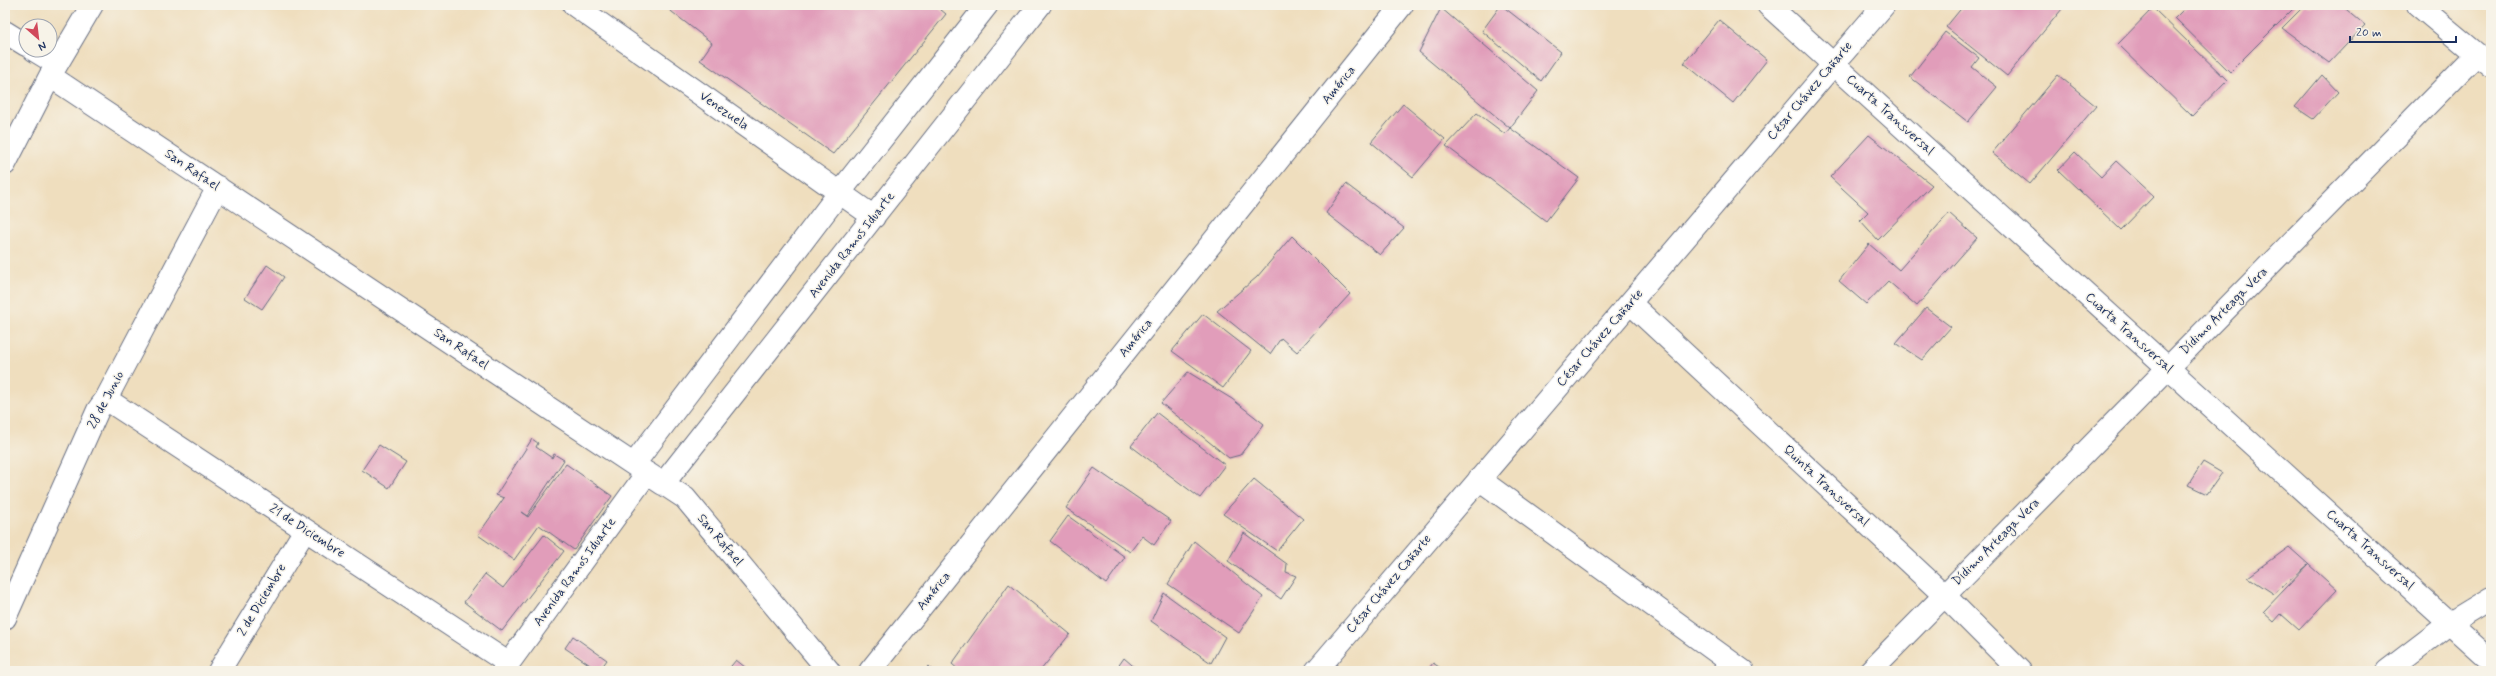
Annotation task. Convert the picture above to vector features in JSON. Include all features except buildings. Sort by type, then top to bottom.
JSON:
[{"type":"street","points":[[5,164],[53,70],[92,5]]},
{"type":"street","name":"Venezuela","points":[[574,5],[874,217]]},
{"type":"street","name":"Avenida Ramos Iduarte","points":[[505,667],[648,474],[840,192],[986,5]]},
{"type":"street","name":"Avenida Ramos Iduarte","points":[[648,474],[874,217],[1040,5]]},
{"type":"street","name":"América","points":[[870,671],[1402,5]]},
{"type":"street","name":"Cuarta Transversal","points":[[1768,5],[2491,661]]},
{"type":"street","name":"César Chávez Cañarte","points":[[1316,671],[1884,5]]},
{"type":"street","points":[[2418,5],[2485,57]]},
{"type":"street","points":[[5,32],[18,40]]},
{"type":"street","name":"Dídimo Arteaga Vera","points":[[1870,671],[2168,368],[2485,57]]},
{"type":"street","name":"San Rafael","points":[[42,58],[53,70],[218,187],[685,498],[829,671]]},
{"type":"street","name":"28 de Junio","points":[[5,618],[98,410],[106,399],[218,187]]},
{"type":"street","name":"Quinta Transversal","points":[[1630,303],[1944,595],[2020,671]]},
{"type":"street","name":"21 de Diciembre","points":[[106,399],[305,530],[505,667]]},
{"type":"street","points":[[1479,479],[1743,671]]},
{"type":"street","name":"2 de Diciembre","points":[[219,671],[305,530]]},
{"type":"street","points":[[2387,671],[2450,623],[2491,598]]}]
